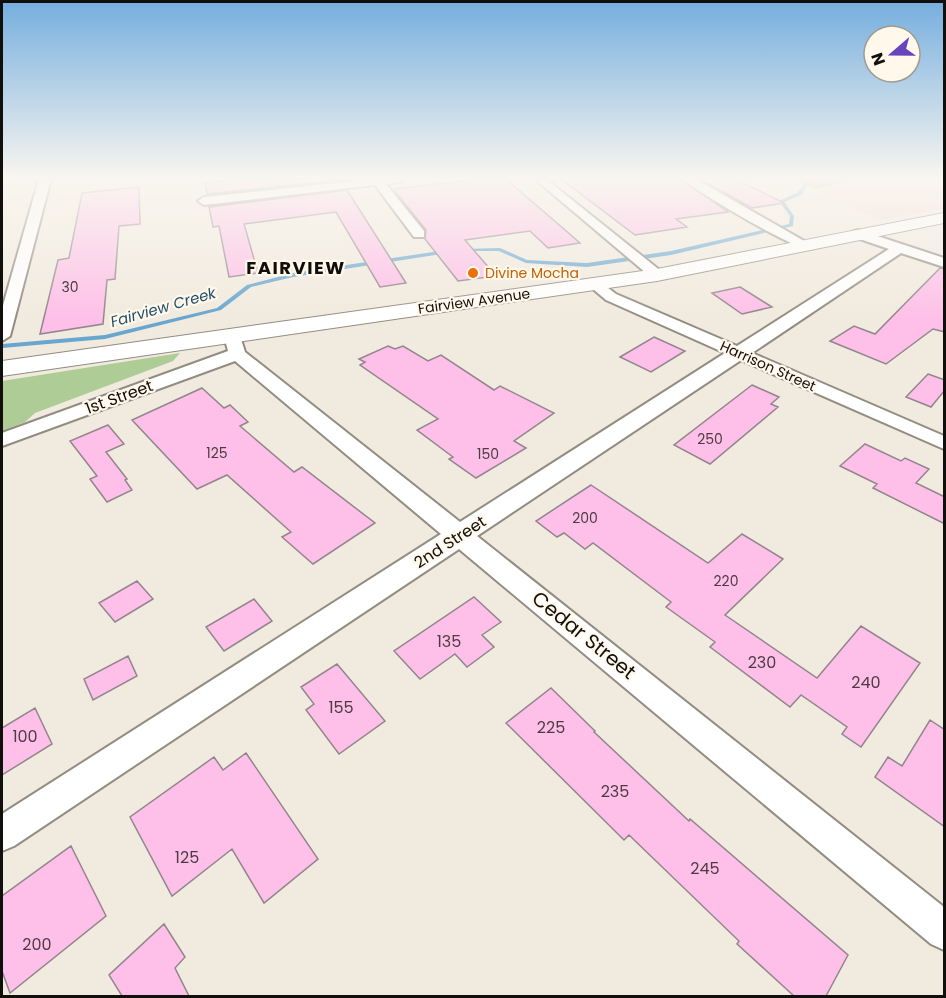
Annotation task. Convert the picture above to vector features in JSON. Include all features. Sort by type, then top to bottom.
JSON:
[{"type":"main road","name":"Fairview Avenue","points":[[2,369],[234,345],[594,284],[651,270],[806,246],[904,226]]},
{"type":"street","points":[[3,332],[32,226]]},
{"type":"street","points":[[412,226],[419,234]]},
{"type":"street","points":[[597,226],[651,270]]},
{"type":"street","points":[[768,226],[806,246]]},
{"type":"street","points":[[859,234],[945,263]]},
{"type":"street","name":"2nd Street","points":[[2,834],[898,249]]},
{"type":"street","name":"Harrison Street","points":[[594,284],[611,297],[945,443]]},
{"type":"street","name":"1st Street","points":[[2,440],[234,345]]},
{"type":"street","name":"Cedar Street","points":[[234,345],[945,931]]},
{"type":"green space","points":[[180,353],[173,361],[35,413],[25,422],[2,431],[2,381]]},
{"type":"building","points":[[75,226],[123,226],[119,226],[115,279],[107,280],[103,324],[40,334],[58,260],[69,258]]},
{"type":"building","points":[[213,226],[244,226],[258,273],[229,277],[219,226]]},
{"type":"building","points":[[344,226],[370,226],[406,283],[380,287]]},
{"type":"building","points":[[422,226],[560,226],[580,243],[548,248],[530,231],[465,240],[496,276],[458,281],[425,239],[426,230]]},
{"type":"building","points":[[623,226],[687,227],[635,235]]},
{"type":"building","points":[[940,268],[945,269],[945,332],[933,329],[886,364],[830,341],[854,326],[875,334]]},
{"type":"building","points":[[740,287],[772,307],[742,314],[712,293]]},
{"type":"building","points":[[654,337],[685,351],[651,372],[620,357]]},
{"type":"building","points":[[388,346],[395,349],[403,346],[428,361],[441,355],[494,390],[500,386],[554,413],[514,441],[526,448],[476,478],[449,459],[453,457],[417,430],[438,419],[360,365],[365,362],[359,359]]},
{"type":"building","points":[[928,374],[945,380],[945,390],[931,407],[906,397]]},
{"type":"building","points":[[752,385],[779,397],[771,404],[778,407],[710,464],[674,445]]},
{"type":"building","points":[[202,388],[224,408],[230,405],[248,422],[240,426],[294,472],[302,467],[375,523],[313,564],[282,537],[291,532],[227,475],[197,489],[132,420]]},
{"type":"building","points":[[108,425],[124,444],[106,452],[127,479],[125,480],[132,490],[107,502],[90,479],[97,476],[70,441]]},
{"type":"building","points":[[865,444],[901,461],[905,458],[929,469],[916,483],[945,497],[945,524],[873,488],[877,484],[840,466]]},
{"type":"building","points":[[591,485],[708,563],[742,534],[783,559],[725,615],[817,678],[861,626],[920,663],[861,747],[842,734],[847,727],[801,695],[790,707],[710,647],[715,642],[666,607],[671,602],[593,543],[585,549],[564,533],[557,537],[536,521]]},
{"type":"building","points":[[137,581],[153,599],[115,622],[99,603]]},
{"type":"building","points":[[474,597],[501,622],[482,635],[494,647],[467,667],[455,654],[420,679],[394,651]]},
{"type":"building","points":[[254,599],[272,621],[224,651],[206,627]]},
{"type":"building","points":[[128,656],[137,676],[93,700],[84,679]]},
{"type":"building","points":[[337,664],[385,721],[339,754],[306,710],[314,704],[301,687]]},
{"type":"building","points":[[551,688],[594,732],[689,821],[690,819],[848,955],[826,996],[794,996],[737,944],[739,941],[629,835],[624,840],[506,723]]},
{"type":"building","points":[[35,708],[52,744],[2,775],[2,728]]},
{"type":"building","points":[[930,720],[945,730],[945,827],[875,777],[888,757],[902,766]]},
{"type":"building","points":[[246,753],[318,859],[264,903],[232,849],[172,896],[130,817],[214,757],[223,770]]},
{"type":"building","points":[[71,846],[106,916],[10,993],[2,971],[2,896]]},
{"type":"building","points":[[164,924],[185,957],[175,968],[189,996],[122,996],[109,975]]},
{"type":"waterway","name":"Fairview Creek","points":[[461,250],[500,249],[526,261],[587,265],[671,253],[789,226]]},
{"type":"waterway","name":"Fairview Creek","points":[[2,346],[105,337],[219,309],[249,286],[293,275],[446,252]]},
{"type":"place","name":"Divine Mocha","points":[[473,273]]},
{"type":"district","name":"FAIRVIEW","points":[[296,267]]}]
